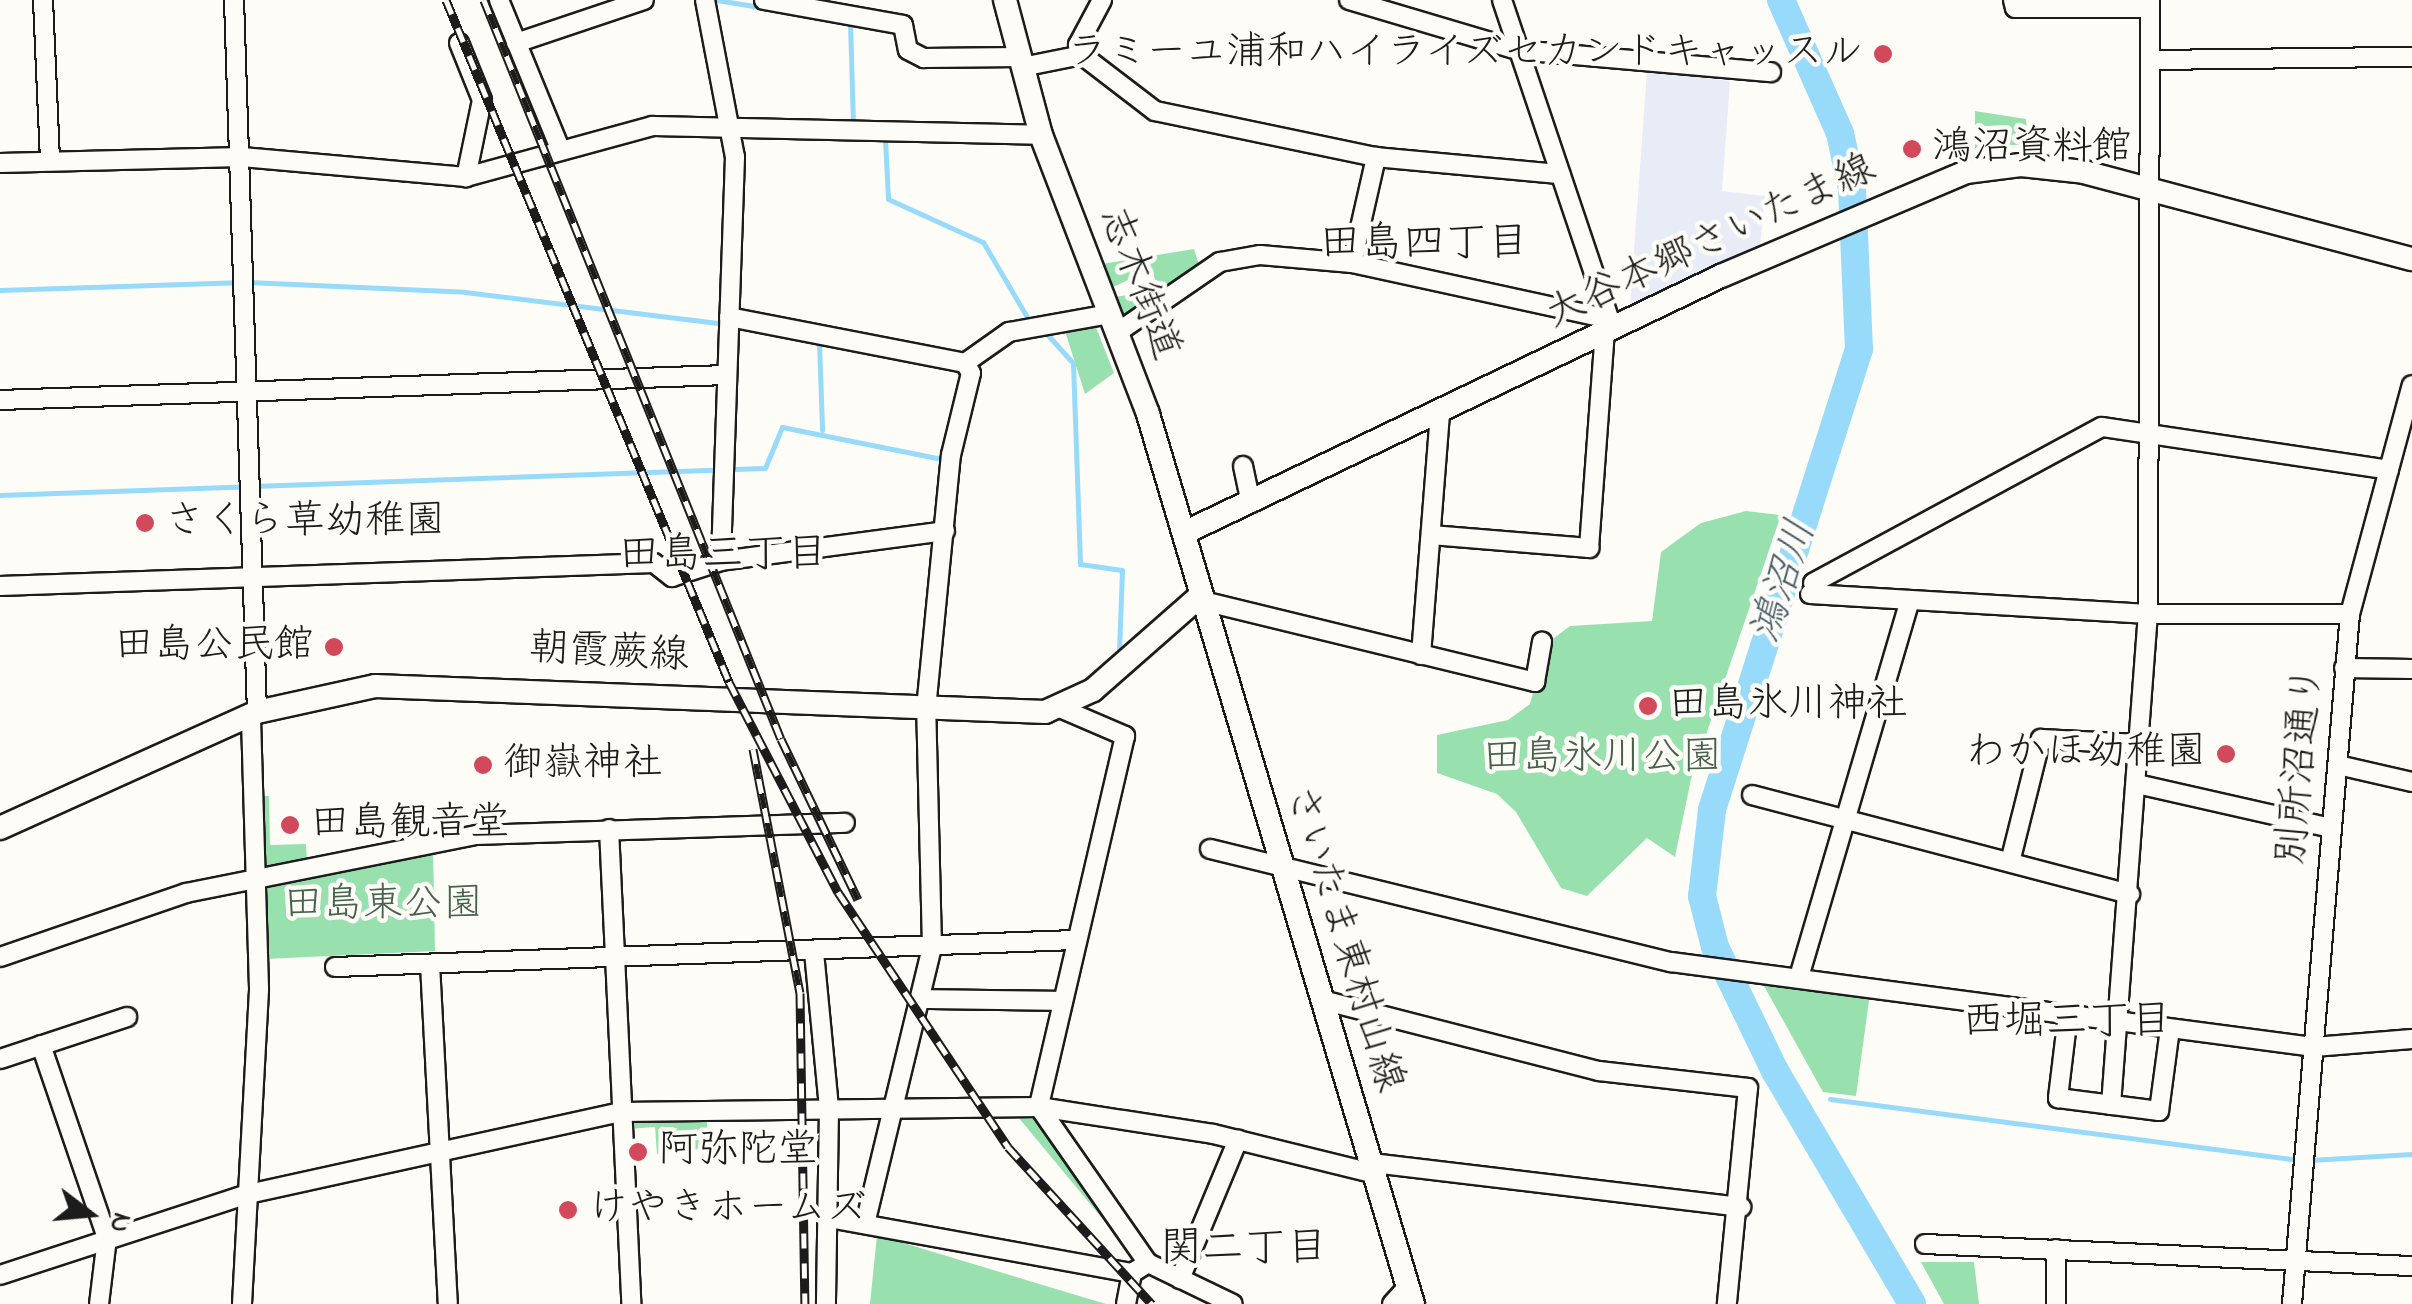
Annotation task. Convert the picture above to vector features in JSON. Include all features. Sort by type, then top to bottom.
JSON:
[{"type":"main road","name":"志木街道","points":[[1005,0],[1041,134],[1114,323],[1202,598]]},
{"type":"main road","name":"大谷本郷さいたま線","points":[[1184,533],[1440,413],[1609,326],[1873,208],[1966,172],[2021,165],[2154,189],[2412,259]]},
{"type":"main road","points":[[1060,708],[1202,598]]},
{"type":"main road","name":"さいたま東村山線","points":[[1202,598],[1374,1169],[1404,1298]]},
{"type":"main road","name":"朝霞蕨線","points":[[0,828],[254,713],[414,686],[926,709],[1060,708]]},
{"type":"street","points":[[42,0],[50,162]]},
{"type":"street","points":[[234,0],[255,577],[255,877],[242,1304]]},
{"type":"street","points":[[499,0],[560,150]]},
{"type":"street","points":[[516,43],[644,0]]},
{"type":"street","points":[[705,0],[728,128],[729,318],[721,561]]},
{"type":"street","points":[[764,0],[903,25],[908,50],[924,58],[1020,62],[1082,55]]},
{"type":"street","points":[[1102,0],[1078,45],[1082,55],[1155,111],[1376,157],[1560,174]]},
{"type":"street","points":[[1349,0],[1518,50],[1771,72]]},
{"type":"street","points":[[1430,536],[1589,548],[1609,326],[1502,0]]},
{"type":"street","points":[[2013,0],[2014,8],[2150,4],[2154,189],[2148,614],[2122,1022],[2111,1105]]},
{"type":"street","points":[[459,43],[482,100],[466,176]]},
{"type":"street","points":[[2152,60],[2412,57]]},
{"type":"street","points":[[0,163],[242,157],[466,176],[652,126],[1041,134]]},
{"type":"street","points":[[1352,263],[1376,157]]},
{"type":"street","points":[[729,318],[965,363],[1008,332],[1114,323],[1220,262],[1260,255],[1352,263],[1609,326]]},
{"type":"street","points":[[865,1224],[932,947],[926,709],[945,531],[971,373],[965,363]]},
{"type":"street","points":[[0,400],[726,375]]},
{"type":"street","name":"別所沼通り","points":[[2292,1304],[2350,614],[2412,385]]},
{"type":"street","points":[[1421,656],[1440,413]]},
{"type":"street","points":[[2350,614],[2148,614],[1908,603],[1811,588],[2102,427],[2390,464],[2412,454]]},
{"type":"street","points":[[1244,466],[1250,502]]},
{"type":"street","points":[[0,586],[654,563],[672,578],[721,561],[945,531]]},
{"type":"street","points":[[1202,598],[1535,682],[1542,642]]},
{"type":"street","points":[[1799,977],[1908,603]]},
{"type":"street","points":[[2344,668],[2412,669]]},
{"type":"street","points":[[1060,708],[1126,736],[1059,1001],[1039,1107],[1140,1268]]},
{"type":"street","points":[[2010,862],[2041,739],[2140,744]]},
{"type":"street","points":[[2338,765],[2412,782]]},
{"type":"street","points":[[2137,784],[2331,828]]},
{"type":"street","points":[[1752,795],[2130,894]]},
{"type":"street","points":[[0,957],[255,877],[477,834],[846,823]]},
{"type":"street","points":[[609,830],[631,1304]]},
{"type":"street","points":[[1210,850],[1695,965],[2314,1046],[2412,1039]]},
{"type":"street","points":[[335,967],[1075,940]]},
{"type":"street","points":[[814,952],[829,1109],[826,1304]]},
{"type":"street","points":[[430,964],[436,1153],[448,1304]]},
{"type":"street","points":[[921,999],[1059,1001]]},
{"type":"street","points":[[1322,1000],[1599,1070],[1748,1088],[1740,1207],[1727,1304]]},
{"type":"street","points":[[2068,1015],[2058,1098],[2159,1112],[2170,1029]]},
{"type":"street","points":[[0,1059],[127,1018]]},
{"type":"street","points":[[41,1045],[107,1238],[99,1304]]},
{"type":"street","points":[[0,1275],[248,1194],[621,1112],[1039,1107],[1238,1140],[1374,1169],[1740,1207]]},
{"type":"street","points":[[1180,1278],[1238,1140]]},
{"type":"street","points":[[829,1218],[1140,1268],[1180,1278],[1234,1304]]},
{"type":"street","points":[[1924,1244],[2412,1266]]},
{"type":"street","points":[[2056,1249],[2056,1304]]},
{"type":"street","points":[[1126,1304],[1140,1268]]},
{"type":"shaded area","points":[[1647,71],[1730,81],[1722,191],[1765,196],[1760,247],[1630,305]]},
{"type":"green space","points":[[1975,111],[2026,119],[2028,144],[1975,148]]},
{"type":"green space","points":[[1194,249],[1200,268],[1124,320],[1115,297],[1158,290],[1152,269],[1111,288],[1102,264]]},
{"type":"green space","points":[[1095,325],[1114,373],[1085,394],[1064,328]]},
{"type":"green space","name":"田島氷川公園","points":[[1746,511],[1781,515],[1691,779],[1675,857],[1647,838],[1587,896],[1561,888],[1516,812],[1497,794],[1437,773],[1437,735],[1508,720],[1530,704],[1546,644],[1570,626],[1652,621],[1661,552],[1701,523]]},
{"type":"green space","points":[[259,796],[269,796],[270,845],[306,844],[307,862],[260,871]]},
{"type":"green space","name":"田島東公園","points":[[433,848],[435,951],[265,959],[258,880]]},
{"type":"green space","points":[[1759,977],[1870,993],[1856,1096],[1823,1092]]},
{"type":"green space","points":[[1038,1110],[1118,1231],[1115,1234],[1013,1111]]},
{"type":"green space","points":[[707,1114],[707,1148],[657,1154],[655,1127],[629,1129],[629,1118]]},
{"type":"green space","points":[[877,1235],[1106,1304],[870,1304]]},
{"type":"green space","points":[[1921,1262],[1974,1262],[1979,1304],[1944,1304]]},
{"type":"waterway","points":[[717,0],[766,8]]},
{"type":"waterway","name":"鴻沼川","points":[[1781,0],[1840,133],[1852,189],[1859,349],[1712,810],[1702,896],[1715,947],[1775,1071],[1912,1304]]},
{"type":"waterway","points":[[850,23],[853,126]]},
{"type":"waterway","points":[[885,139],[888,199],[983,242],[1030,322]]},
{"type":"waterway","points":[[0,290],[237,282]]},
{"type":"waterway","points":[[248,282],[465,292],[724,324]]},
{"type":"waterway","points":[[1046,333],[1073,363],[1080,564],[1122,570],[1119,650]]},
{"type":"waterway","points":[[819,342],[822,430]]},
{"type":"waterway","points":[[0,495],[765,468],[782,427],[942,459]]},
{"type":"waterway","points":[[1830,1099],[2299,1160]]},
{"type":"waterway","points":[[1797,1107],[1810,1109]]},
{"type":"waterway","points":[[2310,1160],[2412,1154]]},
{"type":"railway","points":[[446,0],[729,682],[838,892],[1008,1147],[1152,1304]]},
{"type":"railway","points":[[484,0],[781,739],[858,900]]},
{"type":"railway","points":[[753,749],[800,993],[805,1304]]},
{"type":"place","name":"ラミーユ浦和ハイライズセカンドキャッスル","points":[[1883,54]]},
{"type":"place","name":"鴻沼資料館","points":[[1912,149]]},
{"type":"place","name":"さくら草幼稚園","points":[[145,523]]},
{"type":"place","name":"田島公民館","points":[[334,647]]},
{"type":"place","name":"田島氷川神社","points":[[1648,706]]},
{"type":"place","name":"わかほ幼稚園","points":[[2226,754]]},
{"type":"place","name":"御嶽神社","points":[[483,765]]},
{"type":"place","name":"田島観音堂","points":[[290,825]]},
{"type":"place","name":"阿弥陀堂","points":[[638,1152]]},
{"type":"place","name":"けやきホームズ","points":[[568,1210]]},
{"type":"district","name":"田島四丁目","points":[[1424,245]]},
{"type":"district","name":"田島三丁目","points":[[723,556]]},
{"type":"district","name":"西堀三丁目","points":[[2067,1023]]},
{"type":"district","name":"関二丁目","points":[[1244,1250]]}]
